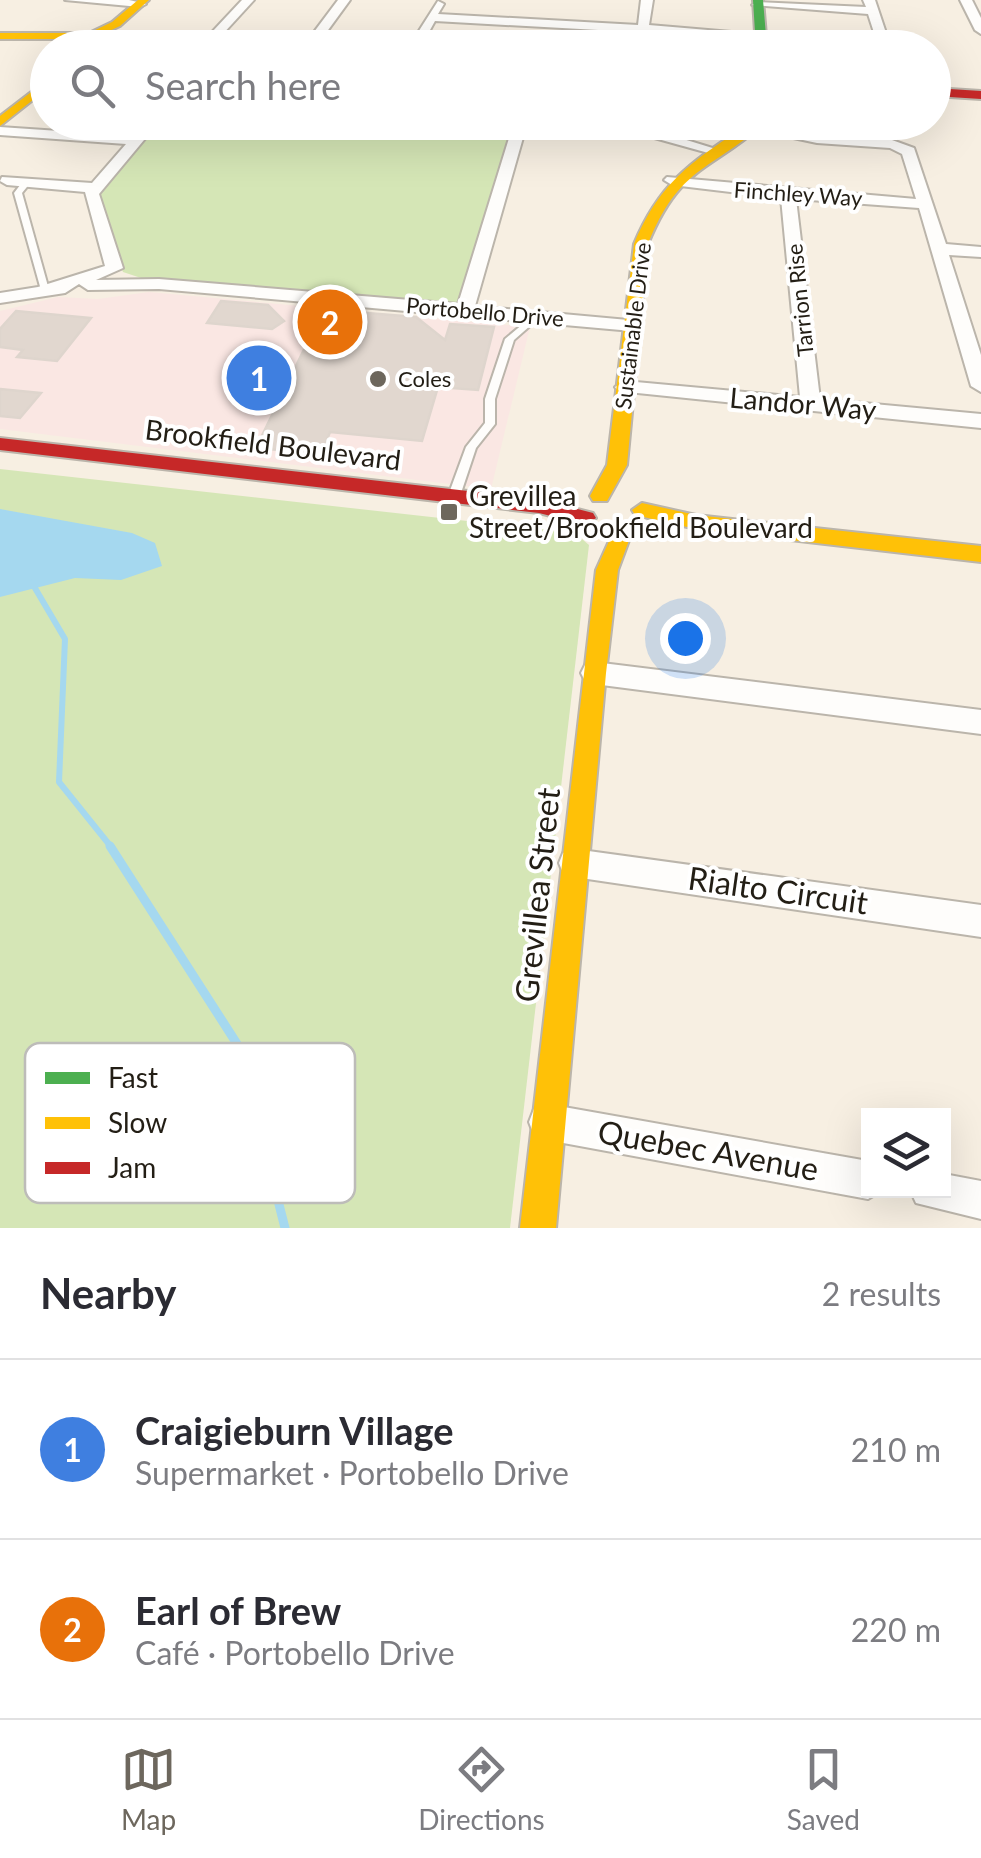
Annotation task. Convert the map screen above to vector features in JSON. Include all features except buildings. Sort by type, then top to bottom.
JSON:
[{"type":"street","points":[[70,0],[142,2]]},
{"type":"street","points":[[218,30],[248,0]]},
{"type":"street","points":[[322,30],[344,0]]},
{"type":"street","points":[[424,30],[441,0]]},
{"type":"street","points":[[642,28],[647,0]]},
{"type":"street","points":[[966,0],[981,30]]},
{"type":"street","points":[[108,30],[142,2]]},
{"type":"street","points":[[760,30],[758,2],[871,5],[879,30]]},
{"type":"street","points":[[431,17],[660,30]]},
{"type":"street","points":[[0,36],[30,38]]},
{"type":"street","points":[[951,93],[981,95]]},
{"type":"street","points":[[0,122],[30,97]]},
{"type":"street","points":[[0,131],[30,133]]},
{"type":"street","points":[[105,276],[110,244],[92,194],[136,140]]},
{"type":"street","points":[[465,310],[516,140]]},
{"type":"street","points":[[678,140],[712,150]]},
{"type":"street","name":"Sustainable Drive","points":[[614,515],[644,232],[672,180],[730,140]]},
{"type":"street","points":[[905,140],[981,386]]},
{"type":"street","points":[[4,180],[94,188]]},
{"type":"street","name":"Finchley Way","points":[[672,180],[925,204]]},
{"type":"street","name":"Tarrion Rise","points":[[788,194],[812,405]]},
{"type":"street","points":[[941,249],[981,252]]},
{"type":"street","name":"Portobello Drive","points":[[0,298],[105,276],[632,325]]},
{"type":"street","name":"Landor Way","points":[[625,388],[981,421]]},
{"type":"street","name":"Brookfield Boulevard","points":[[0,444],[981,554]]},
{"type":"street","name":"Grevillea Street","points":[[538,1228],[594,673],[614,515]]},
{"type":"street","points":[[594,673],[981,722]]},
{"type":"street","name":"Rialto Circuit","points":[[574,863],[981,921]]},
{"type":"street","name":"Quebec Avenue","points":[[547,1122],[861,1179]]},
{"type":"street","points":[[951,1194],[981,1200]]},
{"type":"lane","points":[[26,182],[18,192],[46,290]]},
{"type":"lane","points":[[454,496],[471,447],[490,424],[490,399],[510,339],[536,316]]},
{"type":"shaded area","points":[[149,292],[530,327],[491,489],[0,429],[0,311],[58,297],[98,299]]},
{"type":"green space","points":[[137,140],[516,140],[465,310],[159,284],[123,272],[94,188]]},
{"type":"green space","points":[[0,469],[575,533],[589,545],[510,1228],[0,1228]]},
{"type":"water","points":[[0,509],[132,533],[155,543],[162,566],[121,580],[75,578],[0,597]]},
{"type":"waterway","points":[[32,583],[65,639],[59,782],[112,848]]},
{"type":"waterway","points":[[110,846],[236,1043]]},
{"type":"waterway","points":[[279,1203],[285,1228]]},
{"type":"traffic: fast","points":[[758,0],[760,30]]},
{"type":"traffic: slow","points":[[104,30],[144,0]]},
{"type":"traffic: slow","points":[[0,36],[30,36]]},
{"type":"traffic: slow","points":[[0,122],[30,97]]},
{"type":"traffic: slow","points":[[600,496],[617,465],[641,244],[651,219],[674,184],[733,140]]},
{"type":"traffic: slow","points":[[642,510],[696,522],[981,554]]},
{"type":"traffic: slow","points":[[538,1228],[594,673],[607,570],[621,535]]},
{"type":"traffic: jam","points":[[951,93],[981,95]]},
{"type":"traffic: jam","points":[[0,444],[539,506],[586,518]]},
{"type":"place","name":"Earl of Brew","points":[[330,322]]},
{"type":"place","name":"Craigieburn Village","points":[[259,378]]},
{"type":"place","name":"Coles","points":[[378,379]]},
{"type":"place","name":"Grevillea Street/Brookfield Boulevard","points":[[449,512]]}]
